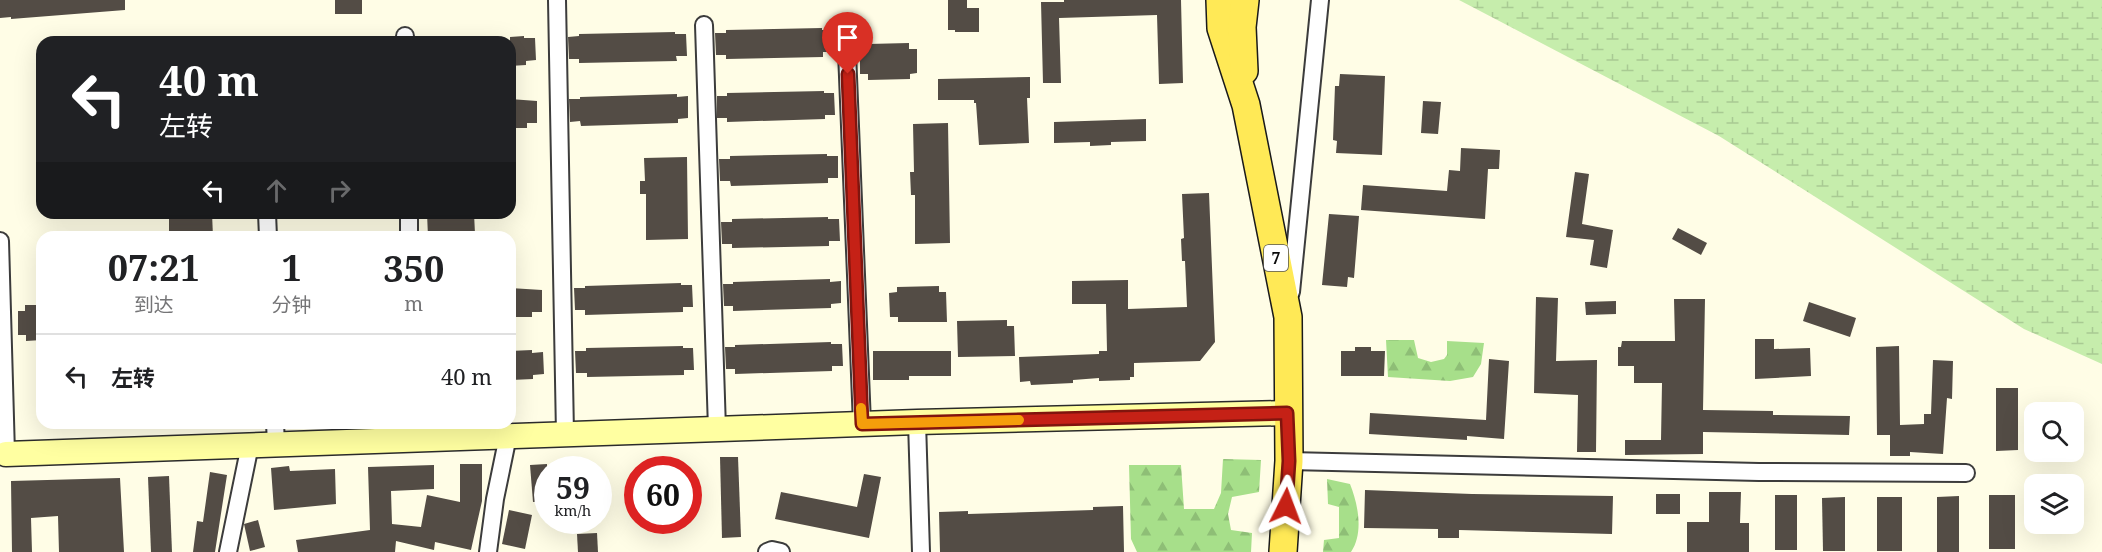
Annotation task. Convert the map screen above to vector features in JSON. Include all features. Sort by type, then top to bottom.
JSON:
[{"type":"main road","name":"7","points":[[1220,0],[1221,28],[1245,105],[1288,318],[1289,461],[1283,552]]},
{"type":"main road","name":"7","points":[[1245,0],[1242,27],[1245,105]]},
{"type":"street","points":[[557,0],[565,434]]},
{"type":"street","points":[[1288,318],[1320,0]]},
{"type":"street","points":[[704,25],[717,429]]},
{"type":"street","points":[[846,27],[862,424]]},
{"type":"street","points":[[0,241],[3,454],[250,445],[275,434],[414,431],[508,436],[917,422],[1287,413]]},
{"type":"street","points":[[917,422],[921,552]]},
{"type":"street","points":[[488,552],[495,499],[508,436]]},
{"type":"street","points":[[228,552],[250,445]]},
{"type":"street","points":[[1289,461],[1724,472],[1966,473]]},
{"type":"street","points":[[766,552],[772,550],[781,552]]},
{"type":"green space","points":[[1459,0],[2102,0],[2102,364],[2024,329],[1719,136]]},
{"type":"green space","points":[[1386,340],[1414,340],[1418,358],[1431,362],[1444,359],[1447,355],[1447,341],[1484,343],[1481,364],[1473,377],[1450,381],[1388,377]]},
{"type":"green space","points":[[1223,459],[1261,460],[1259,492],[1232,497],[1228,514],[1231,530],[1252,533],[1251,552],[1137,552],[1131,539],[1129,465],[1181,465],[1184,509],[1214,509],[1221,493]]},
{"type":"green space","points":[[1327,479],[1350,484],[1353,492],[1359,527],[1351,552],[1323,552],[1324,540],[1339,538],[1339,507],[1328,504]]},
{"type":"building","points":[[0,0],[125,0],[125,10],[11,19],[11,17],[0,18]]},
{"type":"building","points":[[335,0],[362,0],[362,14],[335,14]]},
{"type":"building","points":[[948,0],[967,0],[967,8],[979,8],[979,32],[948,30]]},
{"type":"building","points":[[1064,0],[1181,0],[1183,83],[1159,84],[1157,15],[1059,18],[1061,83],[1043,83],[1041,2],[1064,2]]},
{"type":"building","points":[[822,28],[822,30],[833,30],[834,52],[823,52],[823,57],[726,59],[726,55],[716,55],[715,33],[726,33],[726,30]]},
{"type":"building","points":[[675,32],[675,34],[686,34],[687,56],[676,56],[677,61],[579,63],[579,59],[569,59],[568,37],[579,36],[579,34]]},
{"type":"building","points":[[516,37],[535,38],[536,60],[526,61],[526,65],[516,66]]},
{"type":"building","points":[[909,43],[909,49],[917,49],[917,73],[910,74],[910,79],[868,80],[868,74],[860,74],[860,50],[868,50],[868,44]]},
{"type":"building","points":[[1340,74],[1385,76],[1382,155],[1336,153],[1337,141],[1333,140],[1335,86],[1339,86]]},
{"type":"building","points":[[1030,77],[1030,98],[1027,98],[1029,143],[979,145],[974,100],[938,100],[938,79]]},
{"type":"building","points":[[824,91],[824,93],[834,93],[835,115],[825,115],[825,119],[727,122],[727,118],[717,118],[717,96],[727,96],[727,93]]},
{"type":"building","points":[[677,94],[677,97],[688,96],[688,118],[678,119],[678,123],[581,126],[580,121],[570,122],[569,99]]},
{"type":"building","points":[[516,99],[537,101],[537,123],[527,123],[527,128],[516,128]]},
{"type":"building","points":[[1423,101],[1441,102],[1438,134],[1421,133]]},
{"type":"building","points":[[1146,119],[1146,141],[1111,142],[1111,145],[1090,146],[1090,142],[1054,143],[1054,122]]},
{"type":"building","points":[[948,123],[950,243],[915,244],[915,195],[911,195],[910,172],[914,172],[913,124]]},
{"type":"building","points":[[1461,148],[1500,150],[1499,169],[1488,169],[1485,219],[1361,210],[1363,185],[1447,191],[1449,170],[1460,171]]},
{"type":"building","points":[[827,154],[827,156],[838,156],[838,178],[828,178],[828,183],[731,186],[730,181],[720,181],[719,159],[730,159],[730,156]]},
{"type":"building","points":[[687,157],[688,239],[646,240],[646,194],[640,194],[640,181],[645,181],[644,158]]},
{"type":"building","points":[[1575,172],[1589,174],[1582,224],[1613,230],[1607,268],[1590,265],[1594,240],[1566,237]]},
{"type":"building","points":[[1209,193],[1215,342],[1200,361],[1134,363],[1134,377],[1130,377],[1130,380],[1099,381],[1099,378],[1073,380],[1073,383],[1031,385],[1030,381],[1020,382],[1019,357],[1099,354],[1099,351],[1107,351],[1106,304],[1072,304],[1072,281],[1128,280],[1128,309],[1187,307],[1185,261],[1182,261],[1181,239],[1184,238],[1182,194]]},
{"type":"building","points":[[1329,214],[1359,216],[1354,278],[1348,277],[1347,287],[1322,285]]},
{"type":"building","points":[[828,217],[828,219],[839,219],[840,241],[829,241],[829,246],[732,248],[732,244],[722,244],[721,222],[732,222],[732,219]]},
{"type":"building","points":[[169,219],[212,219],[213,231],[169,231]]},
{"type":"building","points":[[427,219],[474,219],[475,231],[428,231]]},
{"type":"building","points":[[1678,228],[1707,243],[1701,255],[1672,239]]},
{"type":"building","points":[[830,279],[830,282],[841,281],[841,303],[831,304],[831,308],[733,311],[733,306],[724,306],[723,284]]},
{"type":"building","points":[[681,283],[681,285],[692,285],[693,307],[683,307],[683,312],[585,315],[585,310],[575,310],[574,288]]},
{"type":"building","points":[[939,286],[939,292],[946,292],[947,322],[898,322],[898,317],[890,317],[889,293],[897,292],[897,287]]},
{"type":"building","points":[[516,288],[542,290],[542,312],[532,312],[532,317],[516,317]]},
{"type":"building","points":[[1536,297],[1558,298],[1556,361],[1597,360],[1596,452],[1577,452],[1578,395],[1534,393]]},
{"type":"building","points":[[1674,299],[1705,299],[1703,410],[1773,411],[1773,415],[1850,416],[1849,435],[1703,432],[1703,454],[1625,455],[1625,440],[1661,440],[1662,383],[1634,383],[1634,366],[1618,366],[1618,347],[1621,347],[1622,341],[1675,341]]},
{"type":"building","points":[[1616,301],[1616,314],[1586,315],[1585,302]]},
{"type":"building","points":[[1809,302],[1856,318],[1850,337],[1803,321]]},
{"type":"building","points":[[25,305],[36,305],[36,340],[26,341],[26,335],[18,335],[18,311],[25,311]]},
{"type":"building","points":[[1007,320],[1007,326],[1014,326],[1015,356],[958,357],[957,321]]},
{"type":"building","points":[[1755,339],[1774,339],[1774,349],[1810,348],[1811,376],[1755,379]]},
{"type":"building","points":[[831,342],[831,344],[842,344],[843,366],[832,366],[832,371],[735,374],[735,369],[726,369],[725,347]]},
{"type":"building","points":[[683,346],[683,348],[693,348],[694,370],[684,370],[684,375],[587,377],[587,373],[576,373],[575,351],[586,351],[586,348]]},
{"type":"building","points":[[1899,346],[1900,425],[1924,424],[1924,414],[1931,414],[1933,360],[1953,361],[1952,399],[1947,398],[1943,454],[1910,452],[1910,456],[1890,456],[1890,435],[1877,435],[1876,347]]},
{"type":"building","points":[[1355,347],[1371,347],[1371,351],[1385,351],[1384,376],[1341,376],[1341,351],[1355,351]]},
{"type":"building","points":[[516,351],[543,352],[544,374],[533,375],[533,379],[516,380]]},
{"type":"building","points":[[873,351],[951,351],[951,376],[909,376],[909,380],[873,380]]},
{"type":"building","points":[[1489,359],[1509,361],[1504,439],[1467,436],[1467,440],[1369,434],[1370,413],[1486,420]]},
{"type":"building","points":[[1996,388],[2018,388],[2018,450],[1996,451]]},
{"type":"building","points":[[720,457],[738,457],[741,537],[722,538]]},
{"type":"building","points":[[460,464],[482,464],[482,501],[471,550],[435,542],[434,550],[396,541],[395,552],[298,552],[296,540],[370,530],[368,467],[434,465],[434,489],[391,491],[392,524],[421,527],[427,495],[460,502]]},
{"type":"building","points":[[530,465],[534,465],[534,502],[533,502]]},
{"type":"building","points":[[289,466],[290,471],[335,469],[336,504],[274,510],[271,468]]},
{"type":"building","points":[[210,472],[227,475],[215,552],[193,552],[197,521],[203,522]]},
{"type":"building","points":[[864,474],[881,477],[869,538],[775,519],[781,492],[857,507]]},
{"type":"building","points":[[169,476],[172,552],[151,552],[148,477]]},
{"type":"building","points":[[120,478],[124,552],[59,552],[58,516],[31,518],[32,552],[12,552],[11,481]]},
{"type":"building","points":[[1365,490],[1613,496],[1612,534],[1459,530],[1459,538],[1438,538],[1438,529],[1364,528]]},
{"type":"building","points":[[1709,492],[1741,492],[1740,523],[1749,523],[1749,552],[1687,552],[1687,522],[1709,522]]},
{"type":"building","points":[[1656,494],[1680,494],[1680,514],[1656,514]]},
{"type":"building","points":[[1775,495],[1797,495],[1797,550],[1775,550]]},
{"type":"building","points":[[1989,495],[2015,495],[2015,549],[1989,549]]},
{"type":"building","points":[[1959,496],[1959,552],[1937,552],[1937,497]]},
{"type":"building","points":[[1845,497],[1845,551],[1823,551],[1822,498]]},
{"type":"building","points":[[1877,497],[1902,497],[1902,551],[1877,551]]},
{"type":"building","points":[[1123,506],[1124,552],[940,552],[939,512],[968,511],[968,514],[1093,510],[1093,507]]},
{"type":"building","points":[[509,510],[532,515],[525,549],[502,544]]},
{"type":"building","points":[[258,520],[265,547],[250,551],[244,524]]},
{"type":"building","points":[[577,534],[597,534],[598,552],[578,552]]},
{"type":"slow traffic","points":[[861,408],[862,424],[1019,420]]},
{"type":"route","points":[[848,74],[862,424],[1287,413],[1289,461],[1286,506]]}]
